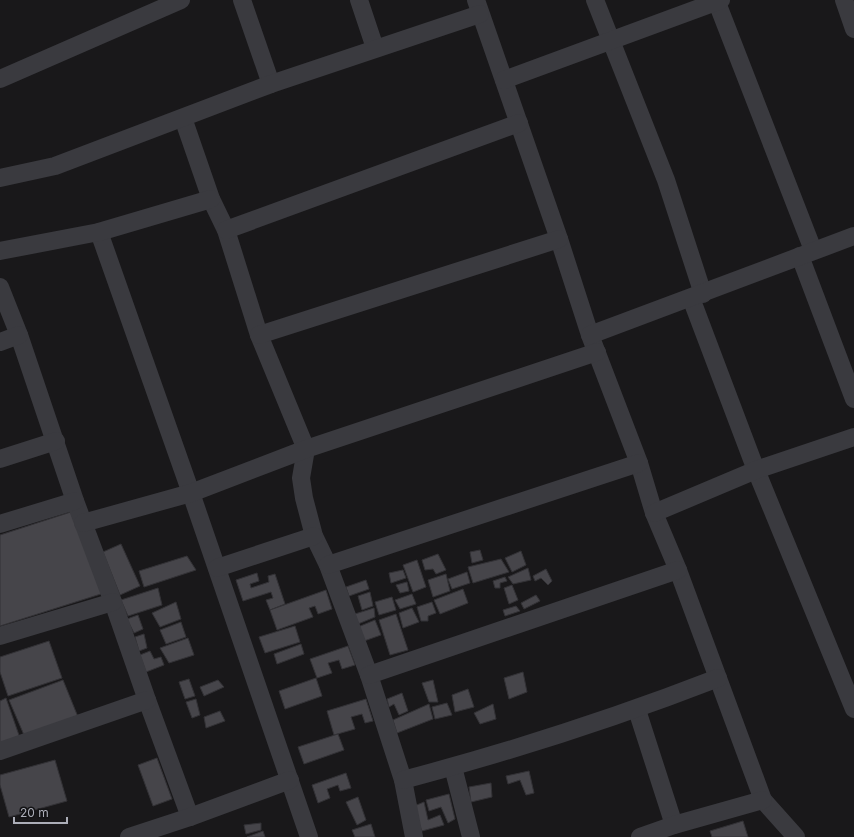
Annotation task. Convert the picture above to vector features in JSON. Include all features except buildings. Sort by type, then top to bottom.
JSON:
[{"type":"street","points":[[0,79],[181,0]]},
{"type":"street","points":[[242,0],[271,84]]},
{"type":"street","points":[[359,0],[375,48]]},
{"type":"street","points":[[595,0],[666,180],[697,296],[756,470],[854,709]]},
{"type":"street","points":[[844,0],[854,29]]},
{"type":"street","points":[[504,80],[718,1],[807,253],[854,399]]},
{"type":"street","points":[[0,178],[55,166],[271,84],[375,48],[478,7],[559,239],[590,335],[639,463],[654,513],[678,570],[763,800],[796,837]]},
{"type":"street","points":[[183,118],[211,199],[226,230],[259,335],[306,448],[301,478],[304,498],[314,536],[328,565],[369,675],[403,780],[414,837]]},
{"type":"street","points":[[226,230],[519,123]]},
{"type":"street","points":[[0,251],[99,232],[211,199]]},
{"type":"street","points":[[99,232],[192,493],[310,837]]},
{"type":"street","points":[[590,335],[854,236]]},
{"type":"street","points":[[259,335],[559,239]]},
{"type":"street","points":[[0,287],[19,335],[75,501],[113,602],[146,700],[190,817]]},
{"type":"street","points":[[0,342],[19,335]]},
{"type":"street","points":[[84,523],[192,493],[306,448],[597,352]]},
{"type":"street","points":[[654,513],[756,470],[854,437]]},
{"type":"street","points":[[0,459],[56,441]]},
{"type":"street","points":[[328,565],[639,463]]},
{"type":"street","points":[[0,524],[75,501]]},
{"type":"street","points":[[217,568],[314,536]]},
{"type":"street","points":[[369,675],[678,570]]},
{"type":"street","points":[[0,636],[113,602]]},
{"type":"street","points":[[403,780],[453,767],[637,710],[718,678]]},
{"type":"street","points":[[0,751],[146,700]]},
{"type":"street","points":[[637,710],[674,825]]},
{"type":"street","points":[[453,767],[471,837]]},
{"type":"street","points":[[129,837],[190,817],[290,780]]},
{"type":"street","points":[[640,837],[674,825],[763,800]]}]
